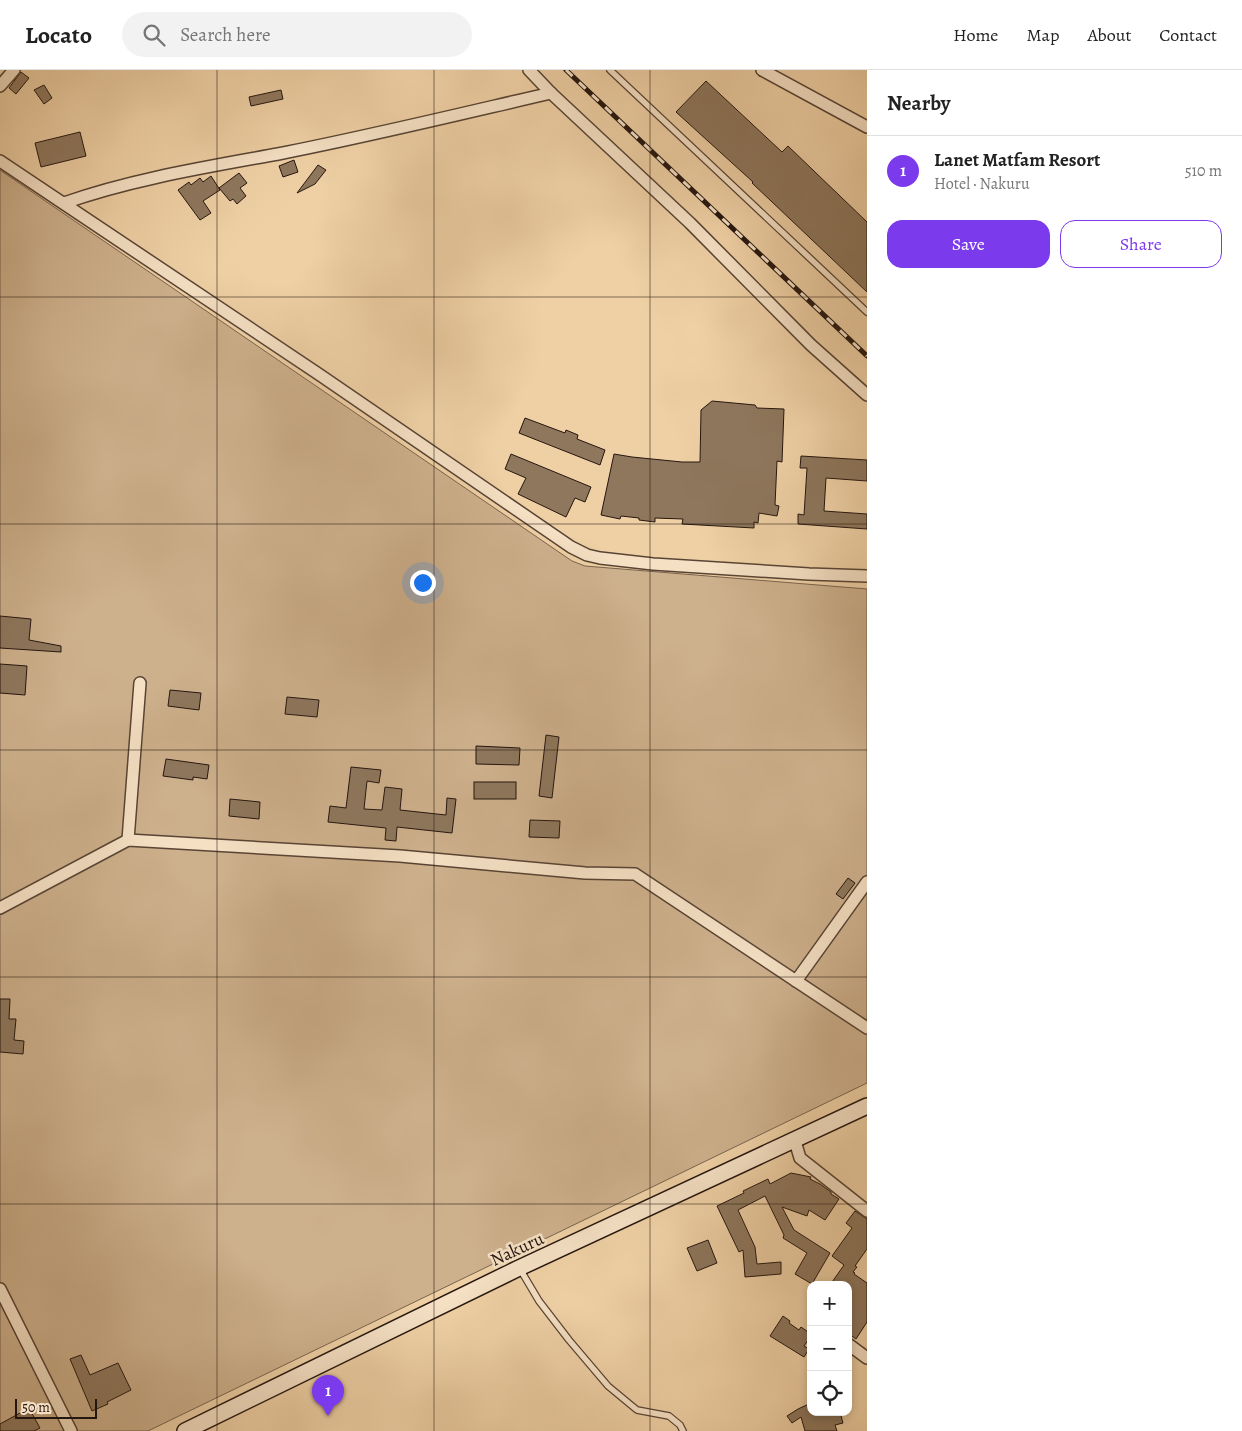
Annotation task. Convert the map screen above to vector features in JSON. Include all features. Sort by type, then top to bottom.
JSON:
[{"type":"main road","name":"Nakuru","points":[[185,1431],[519,1268],[867,1106]]},
{"type":"street","points":[[0,86],[14,70]]},
{"type":"street","points":[[529,70],[551,93],[690,223],[811,346],[867,395]]},
{"type":"street","points":[[762,70],[867,127]]},
{"type":"street","points":[[64,203],[87,195],[197,168],[405,128],[551,93]]},
{"type":"street","points":[[0,160],[312,369],[571,547],[587,555],[653,564],[867,576]]},
{"type":"street","points":[[128,840],[140,683]]},
{"type":"street","points":[[0,908],[128,840],[400,856],[585,873],[635,874],[867,1028]]},
{"type":"street","points":[[796,981],[867,882]]},
{"type":"street","points":[[795,1140],[800,1158],[867,1212]]},
{"type":"street","points":[[0,1290],[70,1431]]},
{"type":"street","points":[[852,1347],[867,1358]]},
{"type":"lane","points":[[610,70],[867,312]]},
{"type":"lane","points":[[519,1268],[539,1301],[608,1386],[637,1410],[669,1416],[680,1425],[683,1431]]},
{"type":"shaded area","points":[[0,170],[572,561],[585,566],[867,589],[867,1083],[148,1431],[0,1431]]},
{"type":"building","points":[[21,72],[29,78],[16,94],[9,88]]},
{"type":"building","points":[[706,81],[782,152],[788,146],[867,222],[867,292],[753,182],[676,112]]},
{"type":"building","points":[[44,85],[52,98],[44,104],[34,90]]},
{"type":"building","points":[[281,90],[283,99],[251,106],[249,97]]},
{"type":"building","points":[[80,132],[86,156],[41,167],[35,143]]},
{"type":"building","points":[[294,160],[298,172],[283,177],[279,166]]},
{"type":"building","points":[[318,165],[326,170],[315,184],[297,193]]},
{"type":"building","points":[[239,173],[247,183],[240,188],[246,196],[237,204],[233,199],[230,201],[219,188]]},
{"type":"building","points":[[211,176],[220,190],[203,201],[211,213],[200,220],[178,190],[189,182],[191,185],[200,178],[203,182]]},
{"type":"building","points":[[712,401],[755,405],[757,408],[784,409],[782,462],[777,461],[775,505],[779,506],[777,516],[759,513],[758,523],[754,522],[754,528],[682,524],[683,519],[655,518],[655,522],[639,520],[639,518],[621,516],[620,519],[601,515],[614,454],[682,462],[700,462],[701,410]]},
{"type":"building","points":[[525,418],[565,433],[566,430],[578,435],[577,439],[605,450],[600,465],[519,433]]},
{"type":"building","points":[[511,454],[591,487],[585,502],[575,498],[566,517],[518,494],[526,478],[505,469]]},
{"type":"building","points":[[801,456],[867,460],[867,481],[826,478],[824,511],[867,514],[867,529],[798,524],[798,514],[804,515],[807,468],[800,468]]},
{"type":"building","points":[[0,616],[31,619],[29,640],[61,646],[61,652],[0,648]]},
{"type":"building","points":[[0,664],[27,666],[25,695],[0,693]]},
{"type":"building","points":[[170,690],[201,693],[199,710],[168,706]]},
{"type":"building","points":[[287,697],[319,700],[317,717],[285,714]]},
{"type":"building","points":[[546,735],[559,737],[552,798],[539,796]]},
{"type":"building","points":[[476,746],[520,748],[519,765],[476,764]]},
{"type":"building","points":[[166,759],[209,765],[207,779],[193,777],[193,780],[163,776]]},
{"type":"building","points":[[351,767],[381,770],[379,783],[367,781],[364,809],[382,810],[385,787],[402,789],[400,810],[446,815],[447,798],[456,799],[452,833],[397,827],[396,841],[385,840],[386,828],[328,822],[330,806],[346,808]]},
{"type":"building","points":[[474,782],[516,782],[516,799],[474,799]]},
{"type":"building","points":[[230,799],[260,802],[259,819],[229,816]]},
{"type":"building","points":[[530,820],[560,821],[559,838],[529,837]]},
{"type":"building","points":[[848,878],[855,883],[843,899],[836,894]]},
{"type":"building","points":[[0,999],[10,999],[9,1019],[16,1019],[14,1040],[24,1041],[23,1054],[0,1052]]},
{"type":"building","points":[[791,1173],[811,1177],[810,1179],[820,1184],[839,1199],[825,1220],[809,1210],[807,1216],[782,1207],[794,1230],[830,1253],[814,1281],[807,1281],[795,1274],[807,1253],[783,1238],[784,1235],[765,1196],[738,1210],[755,1247],[757,1264],[781,1262],[781,1274],[745,1277],[743,1250],[739,1252],[717,1206],[768,1179],[770,1184]]},
{"type":"building","points":[[855,1211],[867,1219],[867,1249],[853,1272],[867,1283],[867,1322],[856,1339],[852,1336],[852,1281],[833,1281],[844,1265],[832,1256],[852,1228],[846,1223]]},
{"type":"building","points":[[708,1240],[717,1263],[697,1271],[687,1248]]},
{"type":"building","points":[[783,1316],[799,1330],[801,1327],[807,1331],[807,1342],[804,1346],[807,1348],[807,1352],[804,1357],[770,1336]]},
{"type":"building","points":[[81,1355],[90,1375],[118,1363],[131,1390],[92,1411],[70,1359]]},
{"type":"building","points":[[807,1405],[807,1416],[841,1416],[843,1423],[835,1425],[837,1431],[805,1431],[801,1417],[792,1423],[787,1416]]},
{"type":"building","points":[[29,1408],[40,1428],[34,1431],[0,1431],[0,1424]]},
{"type":"railway","points":[[566,70],[867,356]]},
{"type":"place","name":"Lanet Matfam Resort","points":[[328,1416]]}]
